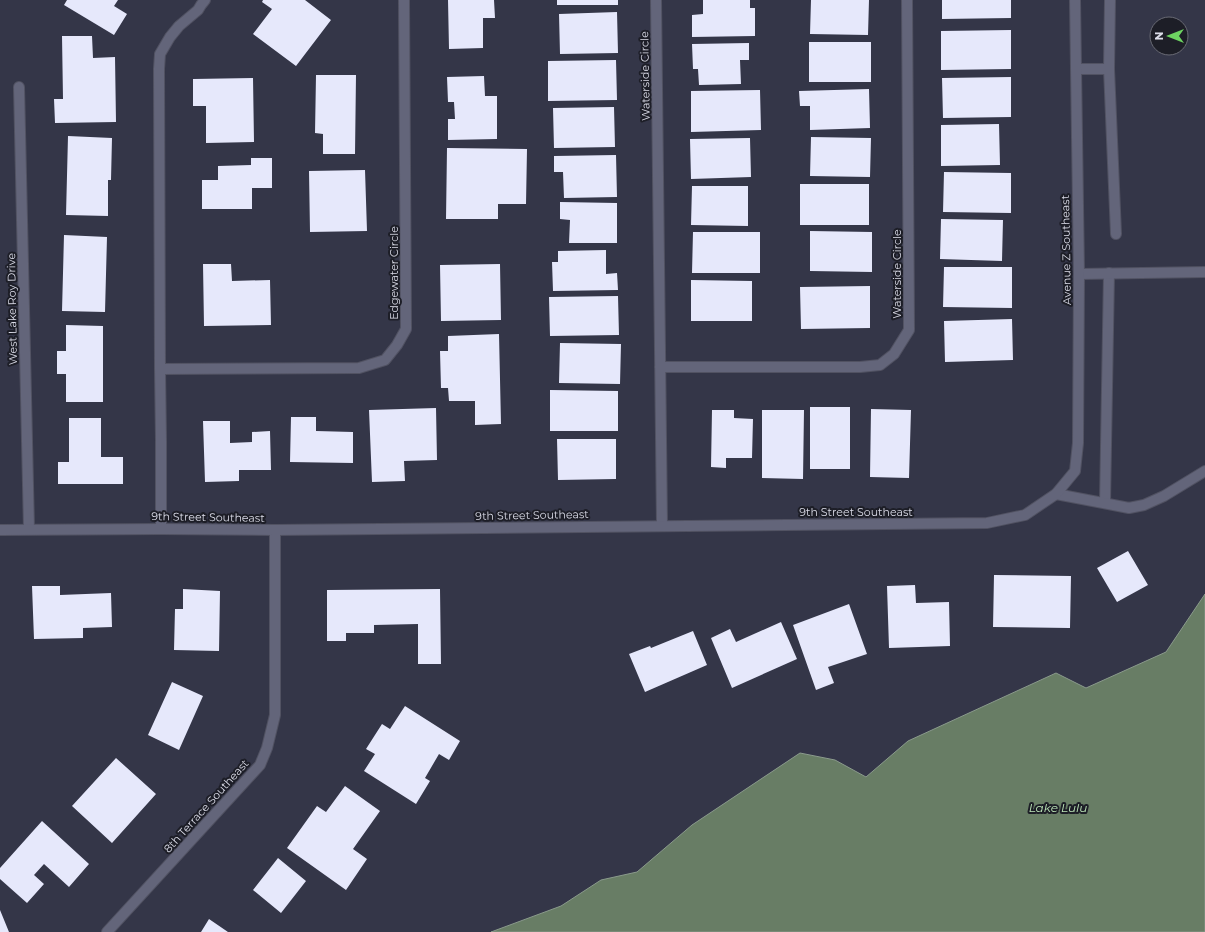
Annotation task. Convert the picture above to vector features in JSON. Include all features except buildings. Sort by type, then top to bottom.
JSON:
[{"type":"street","points":[[161,529],[160,54],[170,37],[179,26],[198,10],[205,0]]},
{"type":"street","name":"Edgewater Circle","points":[[160,369],[359,368],[385,360],[397,345],[406,329],[404,0]]},
{"type":"street","name":"Waterside Circle","points":[[656,0],[662,526]]},
{"type":"street","name":"Waterside Circle","points":[[660,367],[860,367],[880,365],[894,354],[909,330],[907,0]]},
{"type":"street","name":"Avenue Z Southeast","points":[[1056,494],[1075,471],[1078,443],[1079,274],[1075,0]]},
{"type":"street","points":[[1110,0],[1110,69],[1116,234]]},
{"type":"street","points":[[1076,69],[1110,69]]},
{"type":"street","name":"West Lake Roy Drive","points":[[19,87],[29,529]]},
{"type":"street","points":[[1079,274],[1205,272]]},
{"type":"street","points":[[1105,503],[1109,273]]},
{"type":"street","points":[[1056,494],[1130,508],[1144,505],[1164,496],[1205,471]]},
{"type":"street","name":"9th Street Southeast","points":[[0,530],[275,530],[987,523],[1025,515],[1056,494]]},
{"type":"street","name":"8th Terrace Southeast","points":[[107,932],[260,765],[268,748],[275,715],[275,530]]},
{"type":"water","name":"Lake Lulu","points":[[1205,594],[1205,932],[491,932],[561,906],[601,880],[637,872],[692,825],[800,753],[835,760],[866,777],[908,741],[1056,673],[1086,688],[1166,652]]}]
